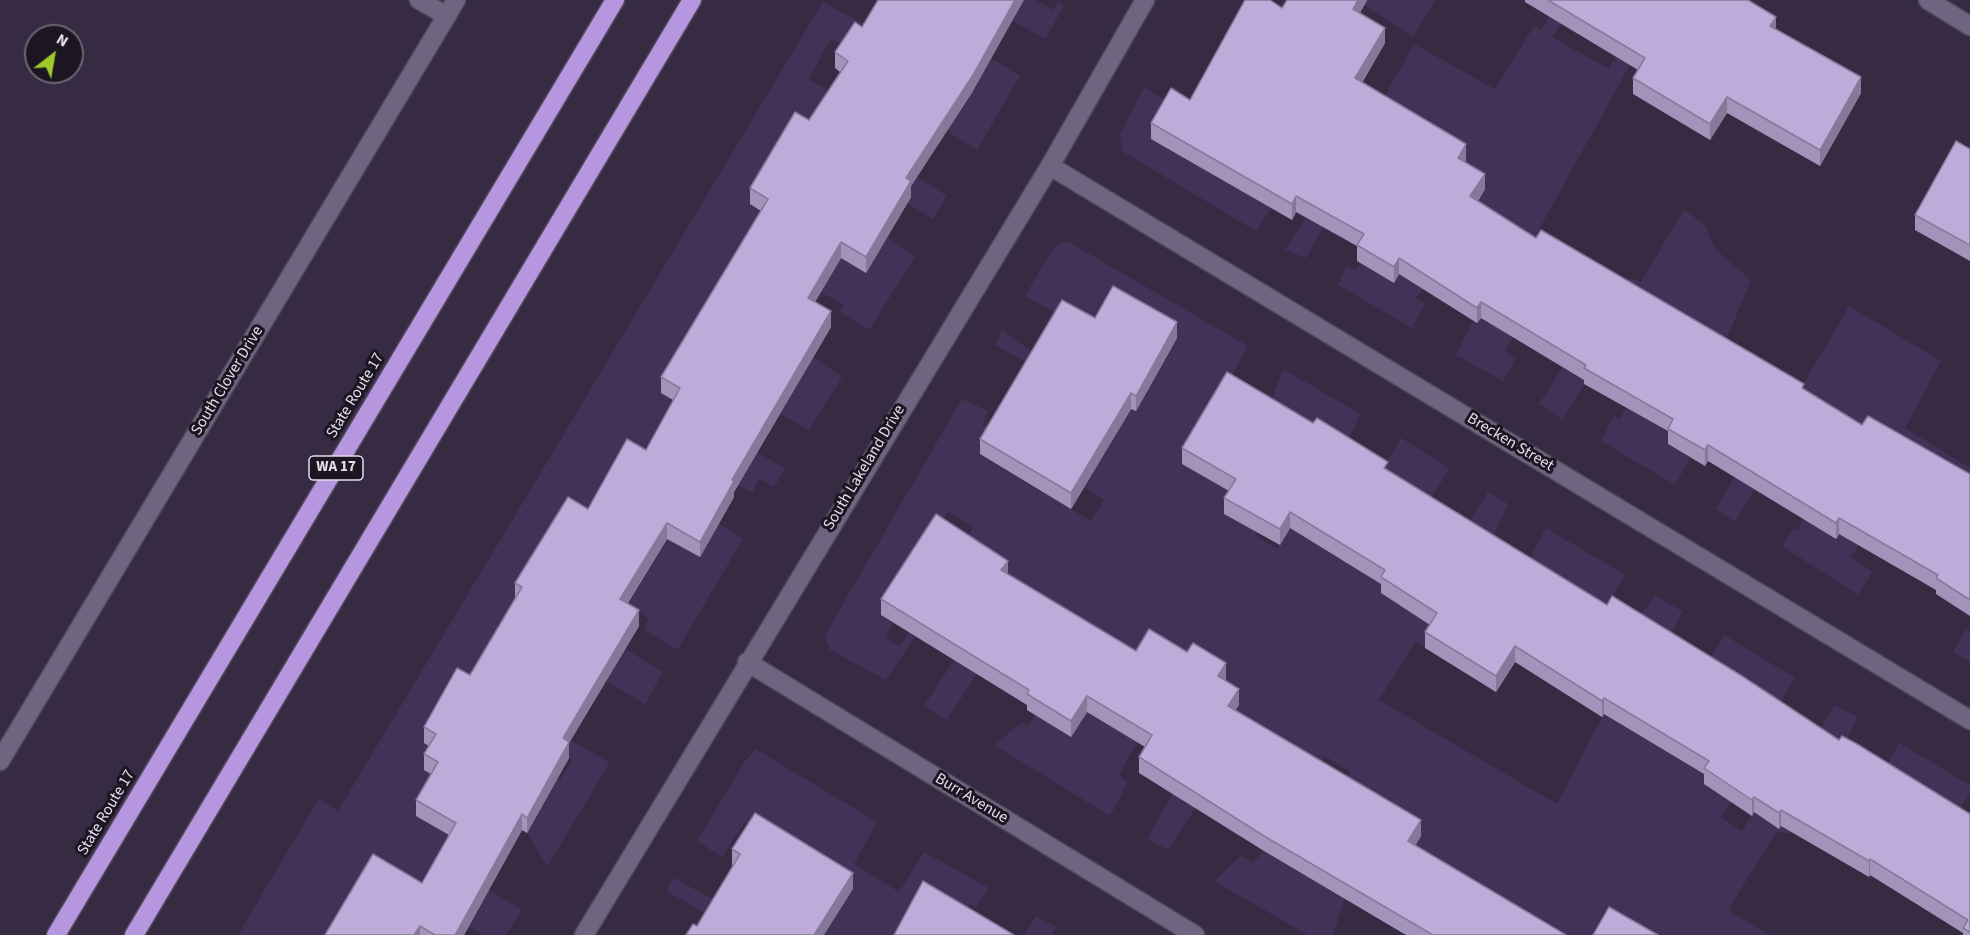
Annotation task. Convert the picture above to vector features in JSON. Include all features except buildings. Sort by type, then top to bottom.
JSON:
[{"type":"highway","name":"State Route 17","points":[[56,935],[615,0]]},
{"type":"highway","points":[[134,935],[692,0]]},
{"type":"street","points":[[419,0],[451,8]]},
{"type":"street","name":"South Lakeland Drive","points":[[584,935],[747,662],[1050,166],[1145,0]]},
{"type":"street","points":[[1928,0],[1970,26]]},
{"type":"street","name":"South Clover Drive","points":[[0,761],[451,8]]},
{"type":"street","name":"Brecken Street","points":[[1050,166],[1970,720]]},
{"type":"street","name":"Burr Avenue","points":[[747,662],[1195,935]]},
{"type":"shaded area","points":[[1005,0],[1035,0],[1053,10],[1058,2],[1064,6],[1045,39],[999,13]]},
{"type":"shaded area","points":[[1356,0],[1436,0],[1413,37]]},
{"type":"shaded area","points":[[1560,0],[1561,24],[1552,37],[1609,69],[1616,57],[1630,65],[1533,240],[1513,337],[1505,351],[1515,359],[1503,381],[1456,355],[1473,321],[1470,212],[1464,178],[1403,276],[1423,289],[1416,298],[1425,304],[1412,328],[1338,285],[1347,265],[1355,270],[1360,263],[1394,282],[1466,160],[1323,227],[1306,258],[1285,250],[1308,214],[1318,215],[1414,44],[1495,89],[1534,26],[1541,30]]},
{"type":"shaded area","points":[[823,2],[892,39],[991,58],[1020,76],[977,150],[947,131],[962,107],[831,38],[809,79],[835,95],[822,116],[947,196],[933,219],[907,203],[887,237],[915,257],[869,330],[840,312],[843,304],[807,285],[757,234],[813,357],[842,377],[809,430],[780,414],[798,384],[702,326],[661,393],[785,469],[774,487],[759,478],[753,493],[725,478],[718,523],[743,539],[677,650],[644,630],[649,619],[627,604],[569,513],[625,649],[663,672],[645,704],[561,654],[442,710],[560,780],[572,760],[562,754],[571,740],[610,763],[547,866],[527,833],[544,802],[436,750],[438,777],[456,839],[477,882],[522,910],[506,935],[483,935],[373,870],[335,935],[238,935],[319,799],[338,811]]},
{"type":"shaded area","points":[[1144,87],[1171,104],[1271,208],[1256,231],[1122,151],[1120,134]]},
{"type":"shaded area","points":[[1684,210],[1704,224],[1715,249],[1751,280],[1721,352],[1668,445],[1690,458],[1675,485],[1601,441],[1614,416],[1620,419],[1644,375],[1584,384],[1563,420],[1539,404],[1563,367],[1572,373],[1630,278],[1641,282]]},
{"type":"shaded area","points":[[1067,241],[1248,346],[1183,464],[1235,495],[1225,514],[1245,526],[1267,411],[1283,369],[1360,414],[1344,450],[1316,434],[1255,535],[1277,549],[1290,528],[1339,558],[1380,473],[1401,438],[1450,468],[1425,508],[1396,568],[1381,593],[1400,606],[1458,541],[1488,492],[1508,504],[1488,548],[1425,648],[1416,641],[1379,700],[1557,804],[1602,717],[1628,676],[1634,625],[1655,595],[1683,612],[1619,723],[1697,770],[1704,669],[1724,635],[1795,678],[1774,713],[1705,784],[1731,802],[1721,817],[1742,831],[1754,812],[1779,829],[1814,739],[1835,705],[1857,717],[1842,752],[1794,833],[1776,832],[1728,910],[1769,935],[1538,935],[1345,898],[1333,935],[1308,935],[1214,881],[1241,856],[1253,862],[1264,851],[1292,868],[1350,772],[1325,756],[1314,773],[1220,770],[1168,850],[1147,839],[1173,793],[1225,679],[1103,722],[1137,742],[1119,775],[1128,782],[1110,816],[994,745],[1021,723],[1029,726],[1035,715],[1071,737],[1000,638],[947,720],[924,706],[1008,577],[961,546],[973,527],[948,512],[881,615],[893,624],[885,638],[899,647],[909,632],[915,637],[886,680],[830,650],[825,635],[962,399],[988,411],[983,424],[994,432],[980,455],[1091,521],[1104,500],[1084,487],[1114,437],[1054,377],[995,345],[1002,330],[1039,357],[1095,334],[1025,296],[1054,247]]},
{"type":"shaded area","points":[[1849,306],[1941,361],[1905,428],[1970,468],[1970,480],[1878,513],[1851,557],[1872,572],[1858,595],[1782,546],[1793,528],[1797,530],[1803,519],[1836,539],[1899,436],[1755,488],[1735,522],[1715,509],[1742,466],[1797,395]]},
{"type":"shaded area","points":[[1546,528],[1625,575],[1596,625],[1523,571]]},
{"type":"shaded area","points":[[1966,629],[1970,631],[1970,662],[1953,652]]},
{"type":"shaded area","points":[[1899,743],[1970,785],[1970,793],[1954,818],[1870,797]]},
{"type":"shaded area","points":[[756,749],[877,822],[854,864],[899,892],[924,852],[989,888],[976,907],[970,904],[961,918],[902,935],[824,935],[852,889],[745,822],[722,857],[697,841],[746,760]]},
{"type":"shaded area","points":[[673,878],[721,903],[744,935],[666,891]]},
{"type":"shaded area","points":[[1036,916],[1056,927],[1051,935],[1024,935]]}]
